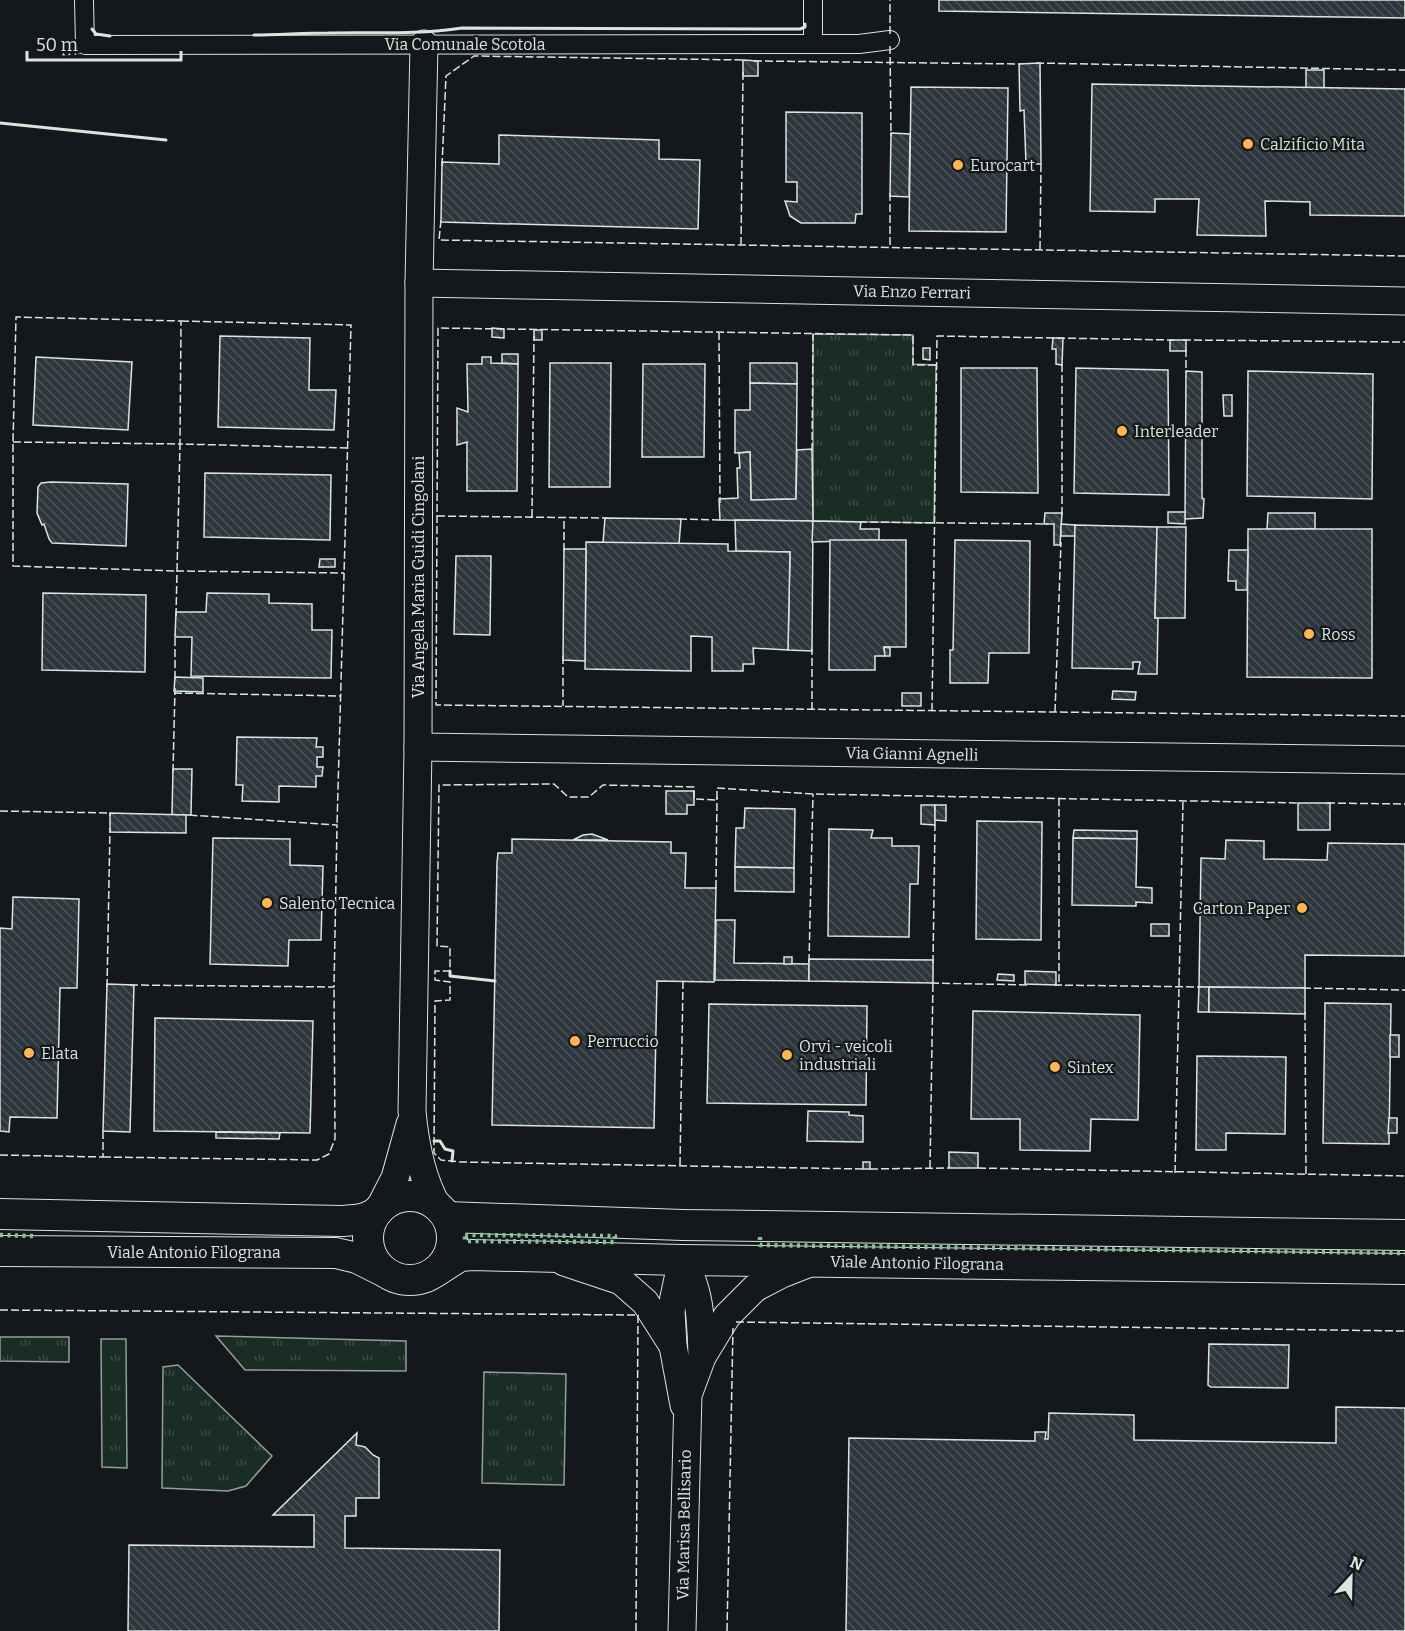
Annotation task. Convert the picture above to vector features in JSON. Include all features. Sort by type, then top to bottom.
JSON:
[{"type":"main road","points":[[401,1197],[427,1199],[442,1212],[451,1229],[451,1247],[444,1264],[435,1272],[423,1278],[410,1280],[397,1278],[385,1272],[375,1262],[368,1236],[371,1222],[388,1202],[401,1197]]},
{"type":"main road","name":"Viale Antonio Filograna","points":[[0,1214],[342,1221],[359,1220],[372,1216],[378,1211]]},
{"type":"main road","points":[[442,1212],[683,1225],[1405,1235]]},
{"type":"main road","points":[[682,1260],[683,1225]]},
{"type":"main road","name":"Viale Antonio Filograna","points":[[0,1251],[336,1253],[357,1258],[385,1272]]},
{"type":"main road","name":"Viale Antonio Filograna","points":[[435,1272],[460,1256],[1405,1269]]},
{"type":"street","name":"Via Comunale Scotola","points":[[84,0],[85,45],[859,44],[890,40]]},
{"type":"street","points":[[813,0],[813,44]]},
{"type":"street","name":"Via Angela Maria Guidi Cingolani","points":[[412,1111],[418,747],[419,283],[424,44]]},
{"type":"street","name":"Via Enzo Ferrari","points":[[419,283],[1405,301]]},
{"type":"street","name":"Via Gianni Agnelli","points":[[418,747],[1405,760]]},
{"type":"street","points":[[378,1211],[395,1178],[412,1111]]},
{"type":"street","points":[[412,1111],[414,1135],[428,1191],[442,1212]]},
{"type":"street","name":"Via Marisa Bellisario","points":[[546,1257],[621,1281],[645,1302],[673,1346]]},
{"type":"street","name":"Via Marisa Bellisario","points":[[682,1260],[671,1311],[673,1346],[686,1418]]},
{"type":"street","name":"Via Marisa Bellisario","points":[[682,1260],[697,1291],[702,1357]]},
{"type":"street","name":"Via Marisa Bellisario","points":[[682,1631],[688,1395],[702,1357],[727,1316],[755,1288],[782,1274],[815,1262]]},
{"type":"green space","points":[[813,334],[913,335],[913,364],[936,365],[934,523],[813,521]]},
{"type":"green space","points":[[216,1336],[406,1341],[406,1371],[245,1370]]},
{"type":"green space","points":[[0,1337],[69,1337],[69,1362],[0,1361]]},
{"type":"green space","points":[[101,1339],[126,1339],[127,1468],[102,1467]]},
{"type":"green space","points":[[178,1365],[272,1456],[246,1486],[228,1491],[162,1488],[163,1367]]},
{"type":"green space","points":[[484,1372],[566,1374],[564,1485],[482,1483]]},
{"type":"building","points":[[939,0],[1405,0],[1405,18],[939,11]]},
{"type":"building","points":[[743,60],[758,61],[758,76],[743,76]]},
{"type":"building","points":[[1040,63],[1041,164],[1026,164],[1024,110],[1020,111],[1019,64]]},
{"type":"building","points":[[1306,70],[1324,70],[1324,88],[1306,88]]},
{"type":"building","name":"Calzificio Mita","points":[[1092,84],[1405,89],[1405,216],[1310,215],[1310,202],[1265,201],[1266,236],[1197,235],[1199,199],[1155,199],[1155,212],[1090,211]]},
{"type":"building","name":"Eurocart","points":[[911,87],[1008,88],[1006,232],[909,231]]},
{"type":"building","points":[[786,112],[862,113],[862,214],[856,214],[855,223],[801,223],[790,216],[785,201],[797,202],[797,182],[786,182]]},
{"type":"building","points":[[891,133],[910,134],[909,197],[890,196]]},
{"type":"building","points":[[499,135],[659,140],[659,159],[700,160],[698,229],[441,222],[442,162],[499,164]]},
{"type":"building","points":[[492,328],[504,329],[504,338],[492,337]]},
{"type":"building","points":[[534,330],[542,330],[542,340],[534,340]]},
{"type":"building","points":[[220,336],[310,338],[309,390],[336,390],[334,430],[218,427]]},
{"type":"building","points":[[1053,338],[1063,338],[1062,365],[1056,364],[1056,349],[1052,349]]},
{"type":"building","points":[[1170,340],[1186,340],[1186,351],[1170,351]]},
{"type":"building","points":[[923,348],[930,348],[930,360],[923,359]]},
{"type":"building","points":[[502,354],[518,354],[518,364],[502,363]]},
{"type":"building","points":[[36,357],[132,362],[128,430],[33,425]]},
{"type":"building","points":[[482,357],[491,357],[491,363],[518,364],[517,491],[467,491],[467,442],[457,445],[457,408],[468,412],[467,364],[482,364]]},
{"type":"building","points":[[550,363],[611,363],[610,487],[549,487]]},
{"type":"building","points":[[750,363],[797,363],[797,384],[750,383]]},
{"type":"building","points":[[643,364],[705,364],[704,457],[642,457]]},
{"type":"building","points":[[961,368],[1037,368],[1038,493],[961,492]]},
{"type":"building","name":"Interleader","points":[[1076,368],[1168,370],[1169,495],[1074,493]]},
{"type":"building","points":[[1186,371],[1202,372],[1202,498],[1204,499],[1203,518],[1185,519]]},
{"type":"building","points":[[1248,371],[1373,374],[1372,499],[1247,496]]},
{"type":"building","points":[[750,383],[797,384],[796,499],[751,500],[750,452],[735,453],[735,410],[750,410]]},
{"type":"building","points":[[1223,395],[1232,395],[1232,416],[1224,416]]},
{"type":"building","points":[[812,449],[813,521],[720,520],[719,499],[738,498],[739,453],[750,452],[751,500],[796,499],[797,450]]},
{"type":"building","points":[[205,473],[331,475],[330,540],[204,537]]},
{"type":"building","points":[[41,483],[128,484],[126,546],[52,543],[37,513],[38,487]]},
{"type":"building","points":[[1168,512],[1185,512],[1185,524],[1168,523]]},
{"type":"building","points":[[1045,513],[1062,513],[1060,545],[1054,545],[1054,524],[1044,524]]},
{"type":"building","points":[[1268,513],[1315,513],[1315,529],[1267,529]]},
{"type":"building","points":[[605,518],[681,519],[679,544],[603,543]]},
{"type":"building","points":[[735,520],[813,521],[812,651],[788,650],[790,552],[736,551]]},
{"type":"building","points":[[813,521],[861,522],[860,529],[879,529],[879,540],[812,542]]},
{"type":"building","points":[[1061,524],[1075,525],[1075,536],[1061,536]]},
{"type":"building","points":[[1075,525],[1157,527],[1155,618],[1158,618],[1157,674],[1138,674],[1140,662],[1133,662],[1133,669],[1072,668]]},
{"type":"building","points":[[1157,527],[1186,527],[1185,618],[1155,618]]},
{"type":"building","name":"Ross","points":[[1248,529],[1372,529],[1372,678],[1247,677]]},
{"type":"building","points":[[830,540],[906,540],[906,647],[884,647],[885,656],[875,656],[875,670],[829,670]]},
{"type":"building","points":[[955,540],[1030,541],[1029,653],[989,653],[988,683],[950,683],[950,650],[953,650]]},
{"type":"building","points":[[586,542],[728,544],[728,551],[790,552],[788,650],[753,648],[754,664],[743,664],[743,671],[712,671],[712,637],[691,636],[691,671],[585,669]]},
{"type":"building","points":[[564,549],[586,549],[585,661],[563,660]]},
{"type":"building","points":[[1229,550],[1248,550],[1247,590],[1236,590],[1236,581],[1228,581]]},
{"type":"building","points":[[456,556],[491,556],[490,635],[454,634]]},
{"type":"building","points":[[320,559],[335,559],[335,567],[319,567]]},
{"type":"building","points":[[43,593],[146,595],[145,672],[42,670]]},
{"type":"building","points":[[207,593],[269,594],[269,603],[312,604],[312,630],[332,630],[331,678],[191,676],[192,637],[175,637],[176,612],[206,612]]},
{"type":"building","points":[[884,647],[890,648],[890,656],[885,656]]},
{"type":"building","points":[[175,677],[203,678],[203,692],[174,691]]},
{"type":"building","points":[[1113,691],[1136,692],[1135,700],[1112,699]]},
{"type":"building","points":[[902,693],[921,693],[921,706],[902,706]]},
{"type":"building","points":[[237,737],[317,738],[316,747],[323,747],[323,757],[317,757],[317,767],[323,767],[322,776],[316,776],[316,787],[279,786],[279,802],[242,801],[243,785],[236,785]]},
{"type":"building","points":[[173,769],[192,769],[191,815],[172,815]]},
{"type":"building","points":[[666,791],[694,791],[694,805],[687,805],[687,814],[666,814]]},
{"type":"building","points":[[1298,803],[1330,803],[1330,830],[1298,830]]},
{"type":"building","points":[[921,805],[935,805],[935,825],[921,824]]},
{"type":"building","points":[[935,805],[946,805],[946,821],[935,820]]},
{"type":"building","points":[[745,808],[795,809],[794,868],[735,867],[736,828],[744,828]]},
{"type":"building","points":[[110,813],[186,815],[186,833],[110,832]]},
{"type":"building","points":[[977,821],[1042,822],[1041,940],[976,939]]},
{"type":"building","points":[[829,829],[873,830],[871,838],[892,838],[892,846],[919,846],[918,884],[910,884],[909,937],[828,936]]},
{"type":"building","points":[[1074,830],[1137,831],[1137,839],[1073,838]]},
{"type":"building","points":[[592,834],[608,840],[573,840],[583,835]]},
{"type":"building","name":"Salento Tecnica","points":[[213,838],[290,839],[290,865],[323,866],[321,940],[289,940],[288,966],[210,964]]},
{"type":"building","points":[[1073,838],[1137,839],[1136,887],[1152,888],[1152,903],[1136,902],[1136,906],[1072,905]]},
{"type":"building","name":"Perruccio","points":[[512,839],[671,842],[671,853],[686,853],[685,888],[716,888],[714,982],[657,981],[654,1128],[492,1125],[497,863],[498,853],[512,853]]},
{"type":"building","name":"Carton Paper","points":[[1226,840],[1264,841],[1264,859],[1327,860],[1328,843],[1405,844],[1405,956],[1305,955],[1305,988],[1199,987],[1201,858],[1225,859]]},
{"type":"building","points":[[735,867],[794,868],[794,892],[735,891]]},
{"type":"building","name":"Elata","points":[[13,897],[79,899],[77,988],[60,988],[57,1118],[10,1117],[9,1132],[0,1131],[0,928],[12,929]]},
{"type":"building","points":[[716,920],[735,920],[734,963],[809,964],[809,981],[715,980]]},
{"type":"building","points":[[1151,924],[1169,924],[1169,936],[1151,936]]},
{"type":"building","points":[[784,957],[792,957],[792,964],[784,964]]},
{"type":"building","points":[[809,959],[933,960],[933,983],[809,981]]},
{"type":"building","points":[[1025,971],[1056,972],[1056,985],[1025,984]]},
{"type":"building","points":[[998,974],[1014,975],[1014,981],[997,980]]},
{"type":"building","points":[[107,984],[134,985],[130,1132],[103,1131]]},
{"type":"building","points":[[1199,987],[1209,987],[1209,1012],[1198,1012]]},
{"type":"building","points":[[1209,987],[1305,988],[1305,1014],[1209,1012]]},
{"type":"building","points":[[1325,1003],[1391,1004],[1389,1144],[1323,1143]]},
{"type":"building","name":"Orvi - veicoli industriali","points":[[709,1004],[867,1006],[866,1105],[707,1103]]},
{"type":"building","name":"Sintex","points":[[973,1011],[1140,1015],[1138,1120],[1091,1119],[1090,1151],[1020,1150],[1020,1119],[971,1119]]},
{"type":"building","points":[[155,1018],[313,1021],[310,1133],[154,1131]]},
{"type":"building","points":[[1390,1035],[1399,1035],[1399,1057],[1390,1057]]},
{"type":"building","points":[[1197,1056],[1286,1057],[1285,1134],[1226,1133],[1226,1150],[1196,1150]]},
{"type":"building","points":[[808,1111],[849,1112],[849,1115],[863,1116],[863,1142],[807,1141]]},
{"type":"building","points":[[1389,1118],[1397,1118],[1397,1133],[1388,1133]]},
{"type":"building","points":[[216,1132],[280,1133],[279,1139],[216,1138]]},
{"type":"building","points":[[949,1152],[978,1153],[978,1168],[949,1168]]},
{"type":"building","points":[[863,1162],[870,1162],[870,1169],[863,1169]]},
{"type":"building","points":[[1209,1344],[1289,1345],[1288,1388],[1211,1387],[1208,1385]]},
{"type":"building","points":[[1336,1407],[1405,1408],[1405,1631],[846,1631],[849,1438],[1035,1441],[1035,1432],[1046,1432],[1045,1439],[1048,1439],[1049,1413],[1134,1415],[1134,1440],[1336,1443]]},
{"type":"building","points":[[357,1433],[356,1445],[365,1447],[379,1458],[379,1498],[356,1498],[356,1516],[345,1516],[345,1548],[500,1550],[499,1631],[128,1631],[129,1545],[314,1547],[314,1515],[273,1515]]},
{"type":"hedge","points":[[0,1235],[33,1236]]},
{"type":"hedge","points":[[465,1235],[615,1236],[615,1242],[465,1241],[465,1235]]},
{"type":"hedge","points":[[760,1237],[760,1245],[1405,1253]]},
{"type":"fence","points":[[890,0],[890,34]]},
{"type":"fence","points":[[890,46],[891,136]]},
{"type":"fence","points":[[442,166],[446,76],[474,56],[745,60]]},
{"type":"fence","points":[[754,61],[1021,64]]},
{"type":"fence","points":[[1036,63],[1405,70]]},
{"type":"fence","points":[[741,245],[743,72]]},
{"type":"fence","points":[[1040,249],[1041,162]]},
{"type":"fence","points":[[890,193],[890,247]]},
{"type":"fence","points":[[441,220],[439,240],[1405,256]]},
{"type":"fence","points":[[13,442],[180,444],[177,571],[13,566],[13,442],[16,317],[181,321],[180,444],[348,448]]},
{"type":"fence","points":[[181,321],[351,325],[337,825]]},
{"type":"fence","points":[[936,365],[913,365],[913,335],[438,328],[436,705],[1405,716]]},
{"type":"fence","points":[[719,332],[720,503]]},
{"type":"fence","points":[[812,451],[813,334]]},
{"type":"fence","points":[[532,517],[534,336]]},
{"type":"fence","points":[[932,711],[937,336],[1174,340]]},
{"type":"fence","points":[[1183,340],[1405,342]]},
{"type":"fence","points":[[1186,349],[1186,373]]},
{"type":"fence","points":[[1062,362],[1062,515]]},
{"type":"fence","points":[[437,516],[607,518]]},
{"type":"fence","points":[[564,518],[564,551]]},
{"type":"fence","points":[[679,519],[724,520]]},
{"type":"fence","points":[[859,522],[1048,524]]},
{"type":"fence","points":[[1055,712],[1061,542]]},
{"type":"fence","points":[[176,616],[177,571],[344,573]]},
{"type":"fence","points":[[175,634],[175,679]]},
{"type":"fence","points":[[812,649],[812,710]]},
{"type":"fence","points":[[563,656],[563,706]]},
{"type":"fence","points":[[173,772],[175,688]]},
{"type":"fence","points":[[174,693],[341,696]]},
{"type":"fence","points":[[863,1169],[441,1160],[434,1153],[435,1001],[450,1000],[450,982],[435,980],[435,971],[450,971],[450,947],[437,946],[439,785],[554,784],[568,797],[589,797],[603,785],[694,787],[694,799],[717,800],[717,788],[813,794],[1300,803]]},
{"type":"fence","points":[[809,962],[813,794]]},
{"type":"fence","points":[[716,888],[717,797]]},
{"type":"fence","points":[[1059,798],[1059,986]]},
{"type":"fence","points":[[1175,1173],[1183,800]]},
{"type":"fence","points":[[1327,803],[1405,804]]},
{"type":"fence","points":[[0,811],[110,813],[110,816]]},
{"type":"fence","points":[[130,985],[334,987],[337,825],[188,815]]},
{"type":"fence","points":[[933,963],[935,825]]},
{"type":"fence","points":[[107,987],[110,828]]},
{"type":"fence","points":[[680,1165],[683,981]]},
{"type":"fence","points":[[930,1168],[933,981]]},
{"type":"fence","points":[[931,983],[1027,985]]},
{"type":"fence","points":[[1054,985],[1201,987]]},
{"type":"fence","points":[[103,1157],[317,1160],[329,1154],[335,1139],[334,987]]},
{"type":"fence","points":[[1303,988],[1405,990]]},
{"type":"fence","points":[[1305,1012],[1306,1175]]},
{"type":"fence","points":[[0,1155],[103,1157],[103,1128]]},
{"type":"fence","points":[[870,1169],[949,1168]]},
{"type":"fence","points":[[978,1168],[1405,1176]]},
{"type":"fence","points":[[0,1310],[638,1315],[636,1631]]},
{"type":"fence","points":[[736,1322],[1405,1331]]},
{"type":"fence","points":[[727,1631],[733,1328]]},
{"type":"wall","points":[[254,35],[412,32],[462,28],[800,29],[805,27],[805,24]]},
{"type":"wall","points":[[92,29],[96,34],[110,36]]},
{"type":"wall","points":[[63,54],[78,53]]},
{"type":"wall","points":[[0,123],[166,140]]},
{"type":"wall","points":[[450,971],[450,976],[495,981]]},
{"type":"wall","points":[[434,1141],[440,1141],[445,1149],[453,1151],[452,1161]]},
{"type":"place","name":"Calzificio Mita","points":[[1248,144]]},
{"type":"place","name":"Eurocart","points":[[958,165]]},
{"type":"place","name":"Interleader","points":[[1122,431]]},
{"type":"place","name":"Ross","points":[[1309,634]]},
{"type":"place","name":"Salento Tecnica","points":[[267,903]]},
{"type":"place","name":"Carton Paper","points":[[1302,908]]},
{"type":"place","name":"Perruccio","points":[[575,1041]]},
{"type":"place","name":"Elata","points":[[29,1053]]},
{"type":"place","name":"Orvi - veicoli industriali","points":[[787,1055]]},
{"type":"place","name":"Sintex","points":[[1055,1067]]}]
